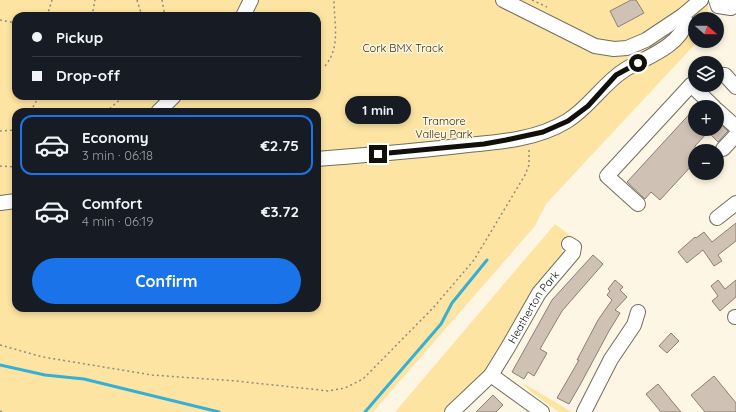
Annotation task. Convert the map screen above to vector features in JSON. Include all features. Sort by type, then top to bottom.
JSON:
[{"type":"street","points":[[245,12],[251,0]]},
{"type":"street","points":[[503,0],[590,43],[609,49],[623,49],[635,46],[682,16],[701,0]]},
{"type":"street","points":[[716,0],[718,6],[733,5]]},
{"type":"street","points":[[321,159],[439,149],[506,140],[543,132],[568,121],[588,106],[616,75],[657,53],[670,44],[685,27],[686,22],[682,16]]},
{"type":"street","points":[[724,75],[736,87]]},
{"type":"street","points":[[638,204],[607,176],[688,89]]},
{"type":"street","points":[[700,92],[708,100]]},
{"type":"street","points":[[162,108],[170,100]]},
{"type":"street","points":[[724,116],[736,127]]},
{"type":"street","points":[[724,148],[736,135]]},
{"type":"street","points":[[0,203],[12,202]]},
{"type":"street","points":[[717,218],[736,203]]},
{"type":"street","name":"Heatherton Park","points":[[452,412],[491,375],[508,350],[539,293],[573,254],[574,247],[569,244]]},
{"type":"street","points":[[584,412],[611,359],[634,325],[638,312]]},
{"type":"street","points":[[491,375],[542,412]]},
{"type":"path","points":[[48,12],[52,0]]},
{"type":"path","points":[[93,12],[95,0]]},
{"type":"path","points":[[137,0],[141,12]]},
{"type":"path","points":[[162,0],[164,12]]},
{"type":"path","points":[[326,66],[331,58],[335,42],[336,32],[334,0]]},
{"type":"path","points":[[532,0],[547,8]]},
{"type":"path","points":[[0,20],[12,22]]},
{"type":"path","points":[[32,108],[37,100]]},
{"type":"path","points":[[110,108],[120,100]]},
{"type":"path","points":[[0,131],[12,130]]},
{"type":"path","points":[[0,345],[43,357],[152,375],[236,381],[320,390],[341,389],[353,385],[363,379],[428,314],[474,260],[525,175],[530,153],[529,136]]},
{"type":"path","points":[[0,166],[12,167]]},
{"type":"green space","name":"Tramore Valley Park","points":[[0,0],[708,0],[708,12],[688,12],[688,48],[691,48],[546,204],[535,226],[373,412],[0,412]]},
{"type":"green space","points":[[555,224],[571,236],[561,247],[564,255],[495,360],[483,374],[442,412],[395,412]]},
{"type":"green space","points":[[521,382],[572,412],[559,412],[531,392]]},
{"type":"building","points":[[631,0],[636,0],[644,13],[618,27],[610,11]]},
{"type":"building","points":[[688,116],[688,136],[704,136],[697,144],[688,144],[688,170],[660,200],[651,192],[645,199],[627,182]]},
{"type":"building","points":[[724,127],[728,131],[724,135]]},
{"type":"building","points":[[712,136],[723,136],[718,142]]},
{"type":"building","points":[[736,223],[736,241],[718,255],[722,261],[714,266],[703,250],[687,263],[678,252],[695,237],[696,238],[704,232],[712,242]]},
{"type":"building","points":[[593,255],[603,264],[562,311],[540,349],[547,353],[534,376],[528,372],[524,379],[512,372],[552,300]]},
{"type":"building","points":[[615,280],[623,287],[620,290],[627,297],[615,310],[620,313],[569,404],[557,398],[579,360],[577,360],[598,320],[612,300],[607,295],[610,291],[608,289]]},
{"type":"building","points":[[718,280],[725,289],[736,280],[736,297],[720,311],[712,301],[718,296],[711,286]]},
{"type":"building","points":[[671,333],[679,341],[667,353],[659,346]]},
{"type":"building","points":[[714,376],[736,403],[736,412],[705,412],[691,395]]},
{"type":"building","points":[[658,384],[681,412],[661,412],[646,394]]},
{"type":"building","points":[[493,395],[503,405],[496,412],[476,412]]},
{"type":"waterway","points":[[365,412],[441,324],[452,303],[487,260]]},
{"type":"waterway","points":[[0,365],[45,375],[84,379],[219,412]]},
{"type":"route","points":[[378,154],[484,144],[529,136],[558,127],[588,106],[616,75],[638,63]]},
{"type":"park label","name":"Cork BMX Track","points":[[403,48]]}]
